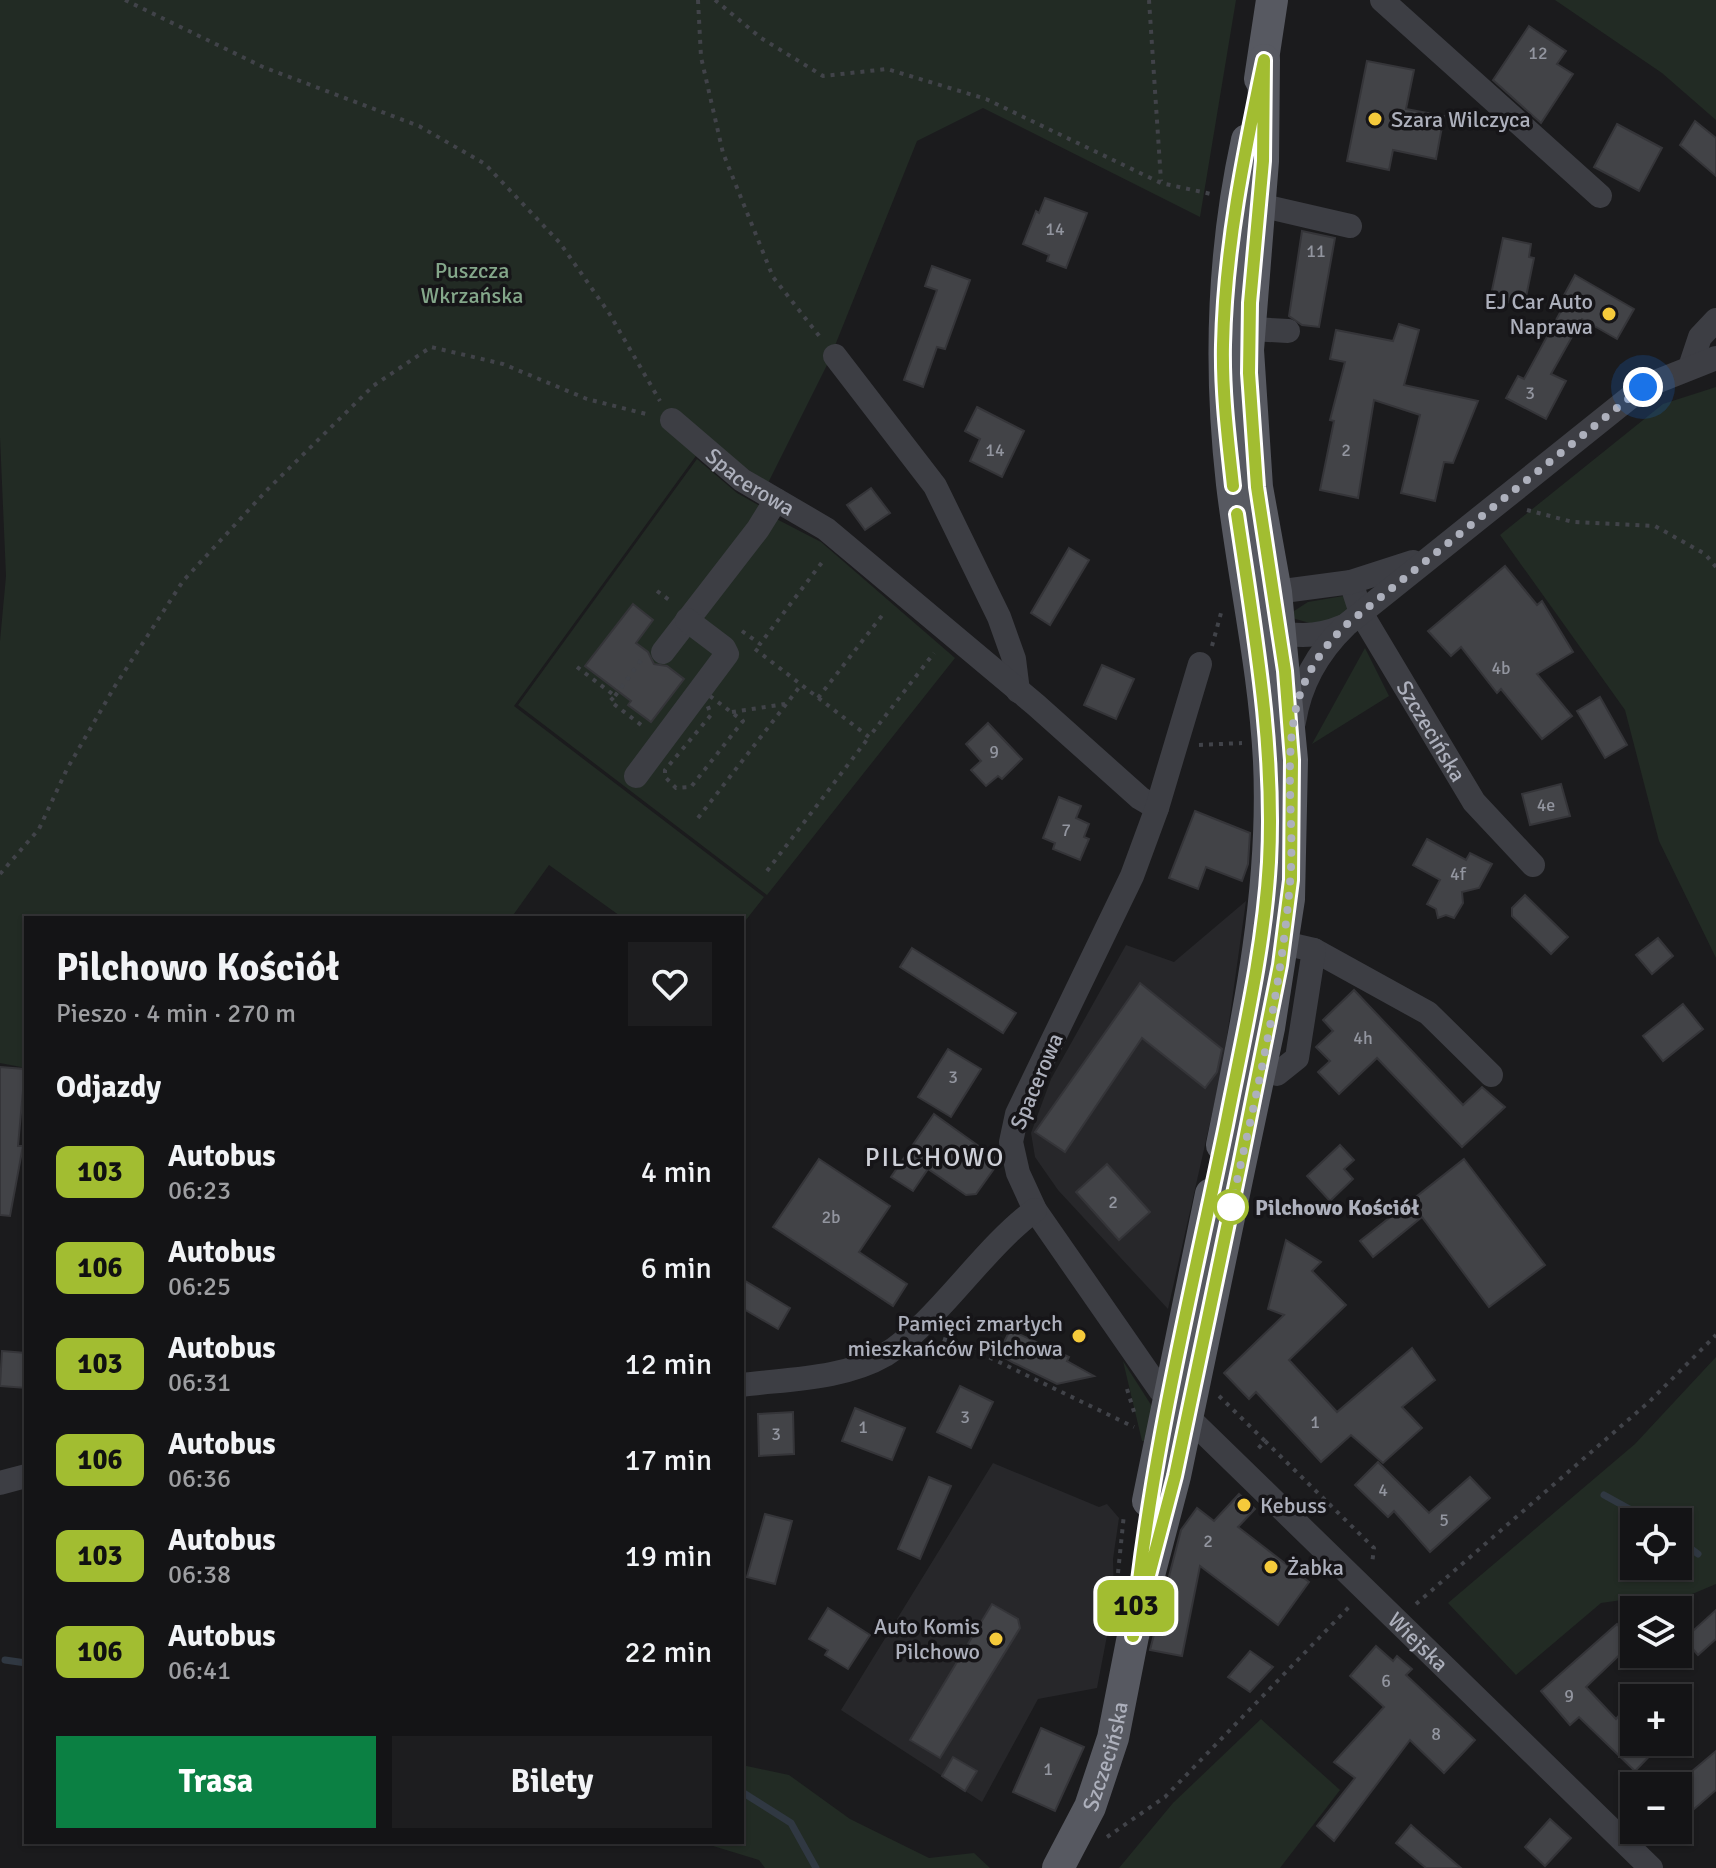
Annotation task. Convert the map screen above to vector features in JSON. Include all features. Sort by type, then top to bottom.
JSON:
[{"type":"main road","name":"Szczecińska","points":[[1058,1868],[1083,1823],[1107,1761],[1133,1636],[1148,1500],[1177,1407],[1250,1064],[1286,943],[1293,843],[1292,760],[1270,613],[1251,425],[1236,328],[1247,202],[1263,161],[1264,60],[1272,0]]},
{"type":"main road","name":"Szczecińska","points":[[1270,613],[1269,863],[1286,943]]},
{"type":"street","points":[[1382,0],[1600,196]]},
{"type":"street","points":[[1247,202],[1350,226]]},
{"type":"street","points":[[1690,367],[1700,337],[1716,320]]},
{"type":"street","points":[[1236,328],[1288,331]]},
{"type":"street","points":[[835,356],[935,486],[999,617],[1014,659],[1018,691]]},
{"type":"street","points":[[1292,760],[1293,724],[1303,687],[1327,643],[1643,387],[1716,358]]},
{"type":"street","name":"Spacerowa","points":[[672,420],[742,480],[826,529],[1140,798],[1157,808]]},
{"type":"street","points":[[663,652],[776,500]]},
{"type":"street","points":[[1270,613],[1431,556]]},
{"type":"street","name":"Szczecińska","points":[[1351,582],[1354,619],[1474,802],[1533,865]]},
{"type":"street","points":[[1270,613],[1313,636],[1354,619]]},
{"type":"street","points":[[636,776],[727,654],[724,648],[687,620]]},
{"type":"street","name":"Spacerowa","points":[[1177,1407],[1035,1210],[1018,1173],[1011,1142],[1013,1127],[1036,1070],[1132,876],[1157,808],[1200,664]]},
{"type":"street","points":[[1286,943],[1428,1013],[1491,1075]]},
{"type":"street","points":[[744,1385],[829,1374],[863,1365],[887,1354],[921,1324],[1012,1228],[1035,1210]]},
{"type":"street","name":"Wiejska","points":[[1177,1407],[1399,1619],[1651,1868]]},
{"type":"street","points":[[0,1483],[24,1477]]},
{"type":"path","points":[[125,0],[263,67],[419,126],[485,164],[560,243],[609,313],[672,420]]},
{"type":"path","points":[[698,0],[701,57],[723,153],[773,277],[835,356]]},
{"type":"path","points":[[715,0],[761,38],[823,76],[887,69],[986,99],[1161,183],[1247,202]]},
{"type":"path","points":[[1149,0],[1161,183]]},
{"type":"path","points":[[0,874],[39,829],[67,769],[183,581],[268,489],[373,386],[431,347],[503,364],[587,399],[672,420]]},
{"type":"path","points":[[1517,507],[1573,522],[1655,526],[1705,554],[1716,567]]},
{"type":"path","points":[[737,626],[760,644],[823,561]]},
{"type":"path","points":[[1200,664],[1208,659],[1225,601]]},
{"type":"path","points":[[818,698],[884,613]]},
{"type":"path","points":[[755,649],[869,737]]},
{"type":"path","points":[[767,871],[934,653]]},
{"type":"path","points":[[577,667],[615,696],[610,701],[663,741]]},
{"type":"path","points":[[698,818],[801,685]]},
{"type":"path","points":[[702,690],[743,721],[691,787],[685,790],[676,788],[665,777],[665,770],[711,715],[702,690]]},
{"type":"path","points":[[732,712],[786,704]]},
{"type":"path","points":[[1176,746],[1254,743]]},
{"type":"path","points":[[921,1324],[951,1344],[970,1348],[1137,1428],[1126,1384]]},
{"type":"path","points":[[1399,1619],[1650,1401],[1716,1335]]},
{"type":"path","points":[[1216,1393],[1265,1441],[1251,1457]]},
{"type":"path","points":[[1118,1585],[1118,1554],[1126,1500]]},
{"type":"path","points":[[1106,1838],[1165,1797],[1367,1588]]},
{"type":"shaded area","points":[[1246,901],[1223,1065],[1168,1309],[1058,1190],[1035,1157],[1031,1133],[1051,1079],[1126,945],[1174,962]]},
{"type":"shaded area","name":"Auto Komis Pilchowo","points":[[993,1463],[1099,1507],[1107,1504],[1119,1518],[1113,1559],[1114,1599],[1097,1688],[1038,1699],[982,1802],[841,1710]]},
{"type":"green space","name":"Puszcza Wkrzańska","points":[[0,0],[1236,0],[1200,217],[983,108],[917,141],[828,363],[768,483],[726,455],[698,453],[514,706],[764,897],[744,922],[744,916],[620,916],[549,865],[512,916],[24,916],[24,1068],[0,1063],[0,641],[6,576],[0,437]]},
{"type":"green space","points":[[1555,0],[1716,0],[1716,120],[1662,73]]},
{"type":"green space","points":[[1716,387],[1716,958],[1659,841],[1625,710],[1500,535],[1663,404]]},
{"type":"green space","points":[[697,459],[737,493],[760,506],[759,510],[821,542],[955,658],[767,895],[518,705]]},
{"type":"green space","points":[[1343,596],[1352,601],[1344,616],[1313,624],[1292,618],[1294,611],[1308,602]]},
{"type":"green space","points":[[1365,648],[1389,696],[1312,744]]},
{"type":"green space","points":[[1716,1357],[1716,1584],[1688,1596],[1620,1596],[1620,1600],[1601,1603],[1516,1675],[1448,1603],[1635,1444]]},
{"type":"green space","points":[[1123,1361],[1153,1408],[1144,1441],[1142,1441]]},
{"type":"green space","points":[[1261,1719],[1340,1790],[1280,1868],[1119,1868],[1173,1803]]},
{"type":"green space","points":[[744,1765],[789,1775],[850,1819],[929,1858],[974,1853],[990,1868],[765,1868],[759,1860],[707,1844],[744,1844]]},
{"type":"building","points":[[1529,26],[1566,51],[1557,64],[1573,74],[1541,123],[1493,80]]},
{"type":"building","points":[[1367,61],[1414,70],[1406,109],[1444,116],[1436,159],[1393,150],[1389,170],[1347,161]]},
{"type":"building","points":[[1695,121],[1716,138],[1716,176],[1680,145]]},
{"type":"building","points":[[1617,124],[1662,148],[1639,191],[1594,167]]},
{"type":"building","points":[[1045,198],[1087,213],[1066,268],[1047,261],[1049,255],[1023,244],[1036,211],[1039,213]]},
{"type":"building","points":[[1302,231],[1335,238],[1319,327],[1302,325],[1289,316]]},
{"type":"building","points":[[1503,238],[1531,244],[1529,257],[1534,258],[1525,302],[1513,299],[1507,303],[1504,298],[1491,295]]},
{"type":"building","points":[[932,266],[970,280],[945,349],[937,347],[923,387],[904,380],[937,290],[925,286]]},
{"type":"building","points":[[1575,275],[1634,309],[1617,339],[1582,319],[1551,374],[1566,381],[1546,419],[1506,398],[1518,376],[1524,379],[1562,309],[1557,308]]},
{"type":"building","points":[[1399,324],[1419,330],[1404,385],[1478,401],[1453,463],[1444,462],[1435,501],[1401,493],[1420,415],[1374,400],[1358,498],[1320,490],[1334,421],[1330,420],[1345,362],[1330,359],[1336,330],[1393,341]]},
{"type":"building","points":[[977,407],[1024,431],[1002,477],[970,461],[980,439],[965,431]]},
{"type":"building","points":[[871,488],[890,513],[865,530],[847,505]]},
{"type":"building","points":[[1069,548],[1089,560],[1050,625],[1031,613]]},
{"type":"building","points":[[1505,566],[1537,605],[1542,601],[1573,652],[1537,674],[1572,716],[1542,739],[1501,689],[1497,693],[1461,647],[1451,656],[1428,631]]},
{"type":"building","points":[[633,604],[653,620],[636,643],[648,652],[654,664],[667,666],[684,679],[651,722],[628,705],[631,701],[585,666]]},
{"type":"building","points":[[1102,665],[1134,679],[1116,719],[1084,705]]},
{"type":"building","points":[[1600,697],[1627,745],[1605,758],[1577,711]]},
{"type":"building","points":[[988,723],[1022,759],[1002,779],[998,776],[986,786],[971,770],[981,761],[966,744]]},
{"type":"building","points":[[1561,784],[1570,816],[1530,825],[1522,794]]},
{"type":"building","points":[[1059,797],[1081,806],[1076,818],[1089,824],[1084,837],[1089,839],[1080,860],[1053,849],[1055,843],[1043,838]]},
{"type":"building","points":[[1195,811],[1250,833],[1248,864],[1242,881],[1206,867],[1198,889],[1169,878]]},
{"type":"building","points":[[1427,839],[1466,860],[1470,853],[1492,864],[1479,888],[1462,892],[1463,903],[1454,918],[1446,915],[1438,918],[1436,909],[1427,904],[1440,880],[1413,865]]},
{"type":"building","points":[[1525,895],[1568,937],[1551,954],[1512,916],[1512,908]]},
{"type":"building","points":[[1658,938],[1673,956],[1652,974],[1636,955]]},
{"type":"building","points":[[912,948],[1016,1013],[1003,1033],[900,967]]},
{"type":"building","points":[[1140,983],[1222,1049],[1217,1072],[1205,1088],[1142,1038],[1065,1152],[1035,1132]]},
{"type":"building","points":[[1354,990],[1463,1105],[1482,1087],[1505,1107],[1462,1147],[1377,1058],[1339,1094],[1318,1072],[1330,1061],[1316,1047],[1333,1031],[1323,1020]]},
{"type":"building","points":[[1683,1004],[1703,1029],[1663,1061],[1643,1036]]},
{"type":"building","points":[[948,1049],[981,1069],[951,1117],[918,1097]]},
{"type":"building","points":[[0,1067],[24,1069],[18,1146],[23,1146],[10,1216],[0,1215]]},
{"type":"building","points":[[934,1114],[994,1157],[996,1166],[976,1194],[966,1195],[928,1169],[913,1191],[891,1177]]},
{"type":"building","points":[[1340,1145],[1354,1160],[1344,1169],[1353,1179],[1330,1201],[1307,1176]]},
{"type":"building","points":[[819,1159],[890,1206],[859,1252],[907,1284],[893,1306],[773,1227]]},
{"type":"building","points":[[1464,1159],[1545,1265],[1489,1307],[1422,1217],[1373,1257],[1360,1241]]},
{"type":"building","points":[[1107,1164],[1150,1212],[1119,1240],[1076,1192]]},
{"type":"building","points":[[1286,1240],[1321,1262],[1312,1271],[1346,1305],[1289,1360],[1337,1412],[1412,1348],[1435,1380],[1402,1407],[1422,1428],[1383,1463],[1351,1435],[1321,1462],[1256,1392],[1249,1399],[1224,1373],[1284,1315],[1268,1309]]},
{"type":"building","points":[[744,1280],[790,1308],[778,1329],[744,1309]]},
{"type":"building","points":[[1010,1330],[1069,1357],[1067,1361],[1094,1376],[1057,1384],[1014,1363],[998,1354]]},
{"type":"building","points":[[2,1351],[24,1353],[24,1388],[0,1386]]},
{"type":"building","points":[[960,1386],[993,1402],[971,1448],[937,1432]]},
{"type":"building","points":[[855,1408],[905,1428],[892,1460],[842,1441]]},
{"type":"building","points":[[793,1412],[794,1454],[759,1456],[758,1414]]},
{"type":"building","points":[[1378,1462],[1429,1513],[1470,1477],[1490,1498],[1430,1552],[1394,1511],[1388,1517],[1355,1485]]},
{"type":"building","points":[[929,1477],[951,1486],[920,1559],[898,1549]]},
{"type":"building","points":[[1239,1494],[1255,1509],[1238,1527],[1309,1582],[1278,1625],[1200,1566],[1182,1656],[1150,1650],[1181,1530],[1197,1508],[1214,1521]]},
{"type":"building","points":[[765,1514],[792,1521],[775,1584],[747,1577]]},
{"type":"building","points":[[992,1604],[1018,1619],[1020,1628],[940,1758],[910,1740]]},
{"type":"building","points":[[828,1608],[870,1635],[848,1669],[825,1655],[828,1650],[809,1639]]},
{"type":"building","points":[[1716,1610],[1716,1639],[1698,1655],[1692,1648],[1692,1632]]},
{"type":"building","points":[[1617,1624],[1620,1627],[1620,1654],[1586,1687],[1616,1719],[1620,1714],[1620,1756],[1649,1756],[1635,1771],[1579,1717],[1570,1725],[1541,1691]]},
{"type":"building","points":[[1376,1646],[1393,1661],[1397,1656],[1412,1669],[1406,1675],[1475,1740],[1444,1773],[1410,1740],[1334,1841],[1317,1826],[1355,1778],[1334,1762],[1384,1707],[1350,1676]]},
{"type":"building","points":[[1250,1651],[1273,1667],[1250,1692],[1228,1677]]},
{"type":"building","points":[[1041,1728],[1084,1747],[1055,1811],[1013,1792]]},
{"type":"building","points":[[1716,1751],[1716,1790],[1692,1811],[1692,1772]]},
{"type":"building","points":[[953,1757],[977,1771],[965,1791],[942,1776]]},
{"type":"building","points":[[1550,1819],[1571,1838],[1545,1866],[1525,1847]]},
{"type":"building","points":[[1411,1825],[1461,1868],[1426,1868],[1396,1843]]},
{"type":"waterway","points":[[1604,1495],[1628,1508]]},
{"type":"waterway","points":[[1692,1550],[1698,1554]]},
{"type":"waterway","points":[[5,1660],[24,1663]]},
{"type":"waterway","points":[[744,1793],[791,1823],[816,1868]]},
{"type":"bus line","name":"103","points":[[1233,486],[1223,349],[1224,311],[1236,200],[1264,60],[1263,161],[1248,350],[1257,487],[1276,592],[1285,671],[1292,760],[1291,880],[1269,1028],[1175,1476],[1133,1636],[1141,1552],[1157,1447],[1239,1061],[1266,900],[1270,826],[1269,760],[1255,615],[1237,514]]},
{"type":"place","name":"Szara Wilczyca","points":[[1375,119]]},
{"type":"place","name":"EJ Car Auto Naprawa","points":[[1609,314]]},
{"type":"place","name":"Pilchowo Kościół","points":[[1231,1207]]},
{"type":"place","name":"Pamięci zmarłych mieszkańców Pilchowa","points":[[1079,1336]]},
{"type":"place","name":"Kebuss","points":[[1244,1505]]},
{"type":"place","name":"Żabka","points":[[1271,1567]]},
{"type":"place","name":"Auto Komis Pilchowo","points":[[996,1639]]},
{"type":"district","name":"PILCHOWO","points":[[935,1157]]},
{"type":"route","points":[[1231,1207],[1284,942],[1293,843],[1293,724],[1303,687],[1314,664],[1327,643],[1346,625],[1643,387]]}]
